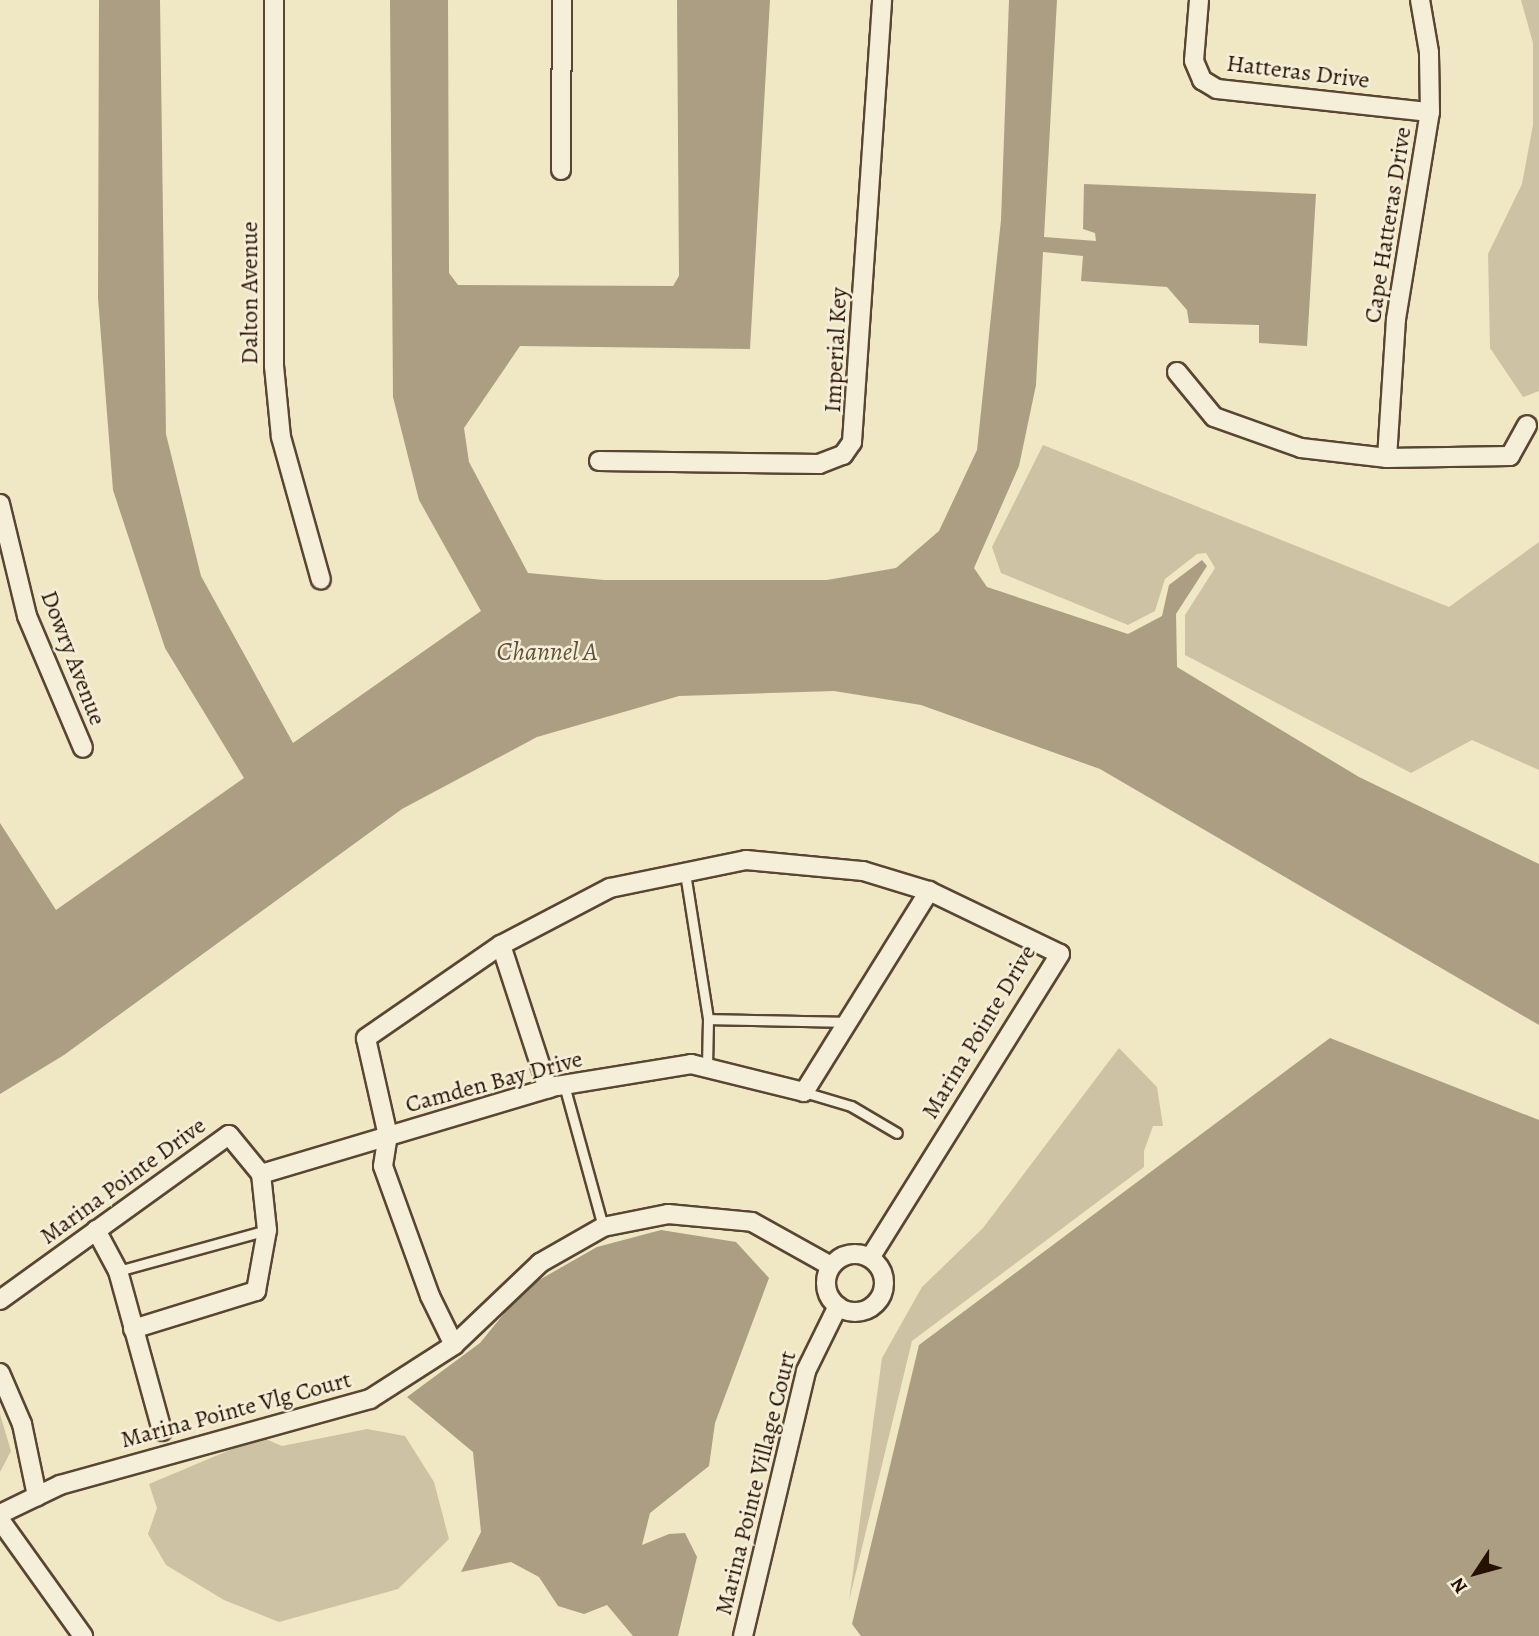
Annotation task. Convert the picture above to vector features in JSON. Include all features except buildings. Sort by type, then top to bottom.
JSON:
[{"type":"street","name":"Dalton Avenue","points":[[274,0],[274,366],[281,437],[321,580]]},
{"type":"street","points":[[561,170],[562,0]]},
{"type":"street","name":"Imperial Key","points":[[599,461],[819,464],[843,455],[852,442],[882,0]]},
{"type":"street","name":"Hatteras Drive","points":[[1199,0],[1194,61],[1202,80],[1217,89],[1430,112]]},
{"type":"street","name":"Cape Hatteras Drive","points":[[1387,458],[1396,319],[1430,112],[1429,52],[1420,0]]},
{"type":"street","points":[[1177,372],[1214,417],[1301,448],[1387,458],[1510,456],[1527,425]]},
{"type":"street","name":"Dowry Avenue","points":[[0,503],[26,616],[83,748]]},
{"type":"street","name":"Marina Pointe Drive","points":[[388,1136],[366,1038],[501,945],[610,888],[746,860],[863,871],[929,891],[1060,954],[870,1258]]},
{"type":"street","points":[[804,1092],[929,891]]},
{"type":"street","points":[[501,945],[556,1087]]},
{"type":"street","name":"Camden Bay Drive","points":[[454,1345],[430,1296],[383,1166],[388,1136],[556,1087],[691,1064],[804,1092]]},
{"type":"street","name":"Marina Pointe Drive","points":[[0,1300],[229,1135],[261,1174]]},
{"type":"street","points":[[132,1329],[256,1291],[267,1230],[261,1174],[388,1136]]},
{"type":"street","points":[[454,1345],[540,1263],[603,1227],[668,1214],[752,1222],[831,1266]]},
{"type":"street","points":[[96,1230],[118,1271],[162,1431]]},
{"type":"street","points":[[849,1254],[870,1258],[884,1280],[879,1299],[864,1310],[838,1306],[827,1289],[831,1266],[849,1254]]},
{"type":"street","name":"Marina Pointe Village Court","points":[[743,1636],[806,1371],[838,1306]]},
{"type":"street","name":"Marina Pointe Vlg Court","points":[[37,1496],[60,1486],[369,1399],[454,1345]]},
{"type":"street","points":[[0,1373],[22,1424],[37,1496],[0,1514]]},
{"type":"street","points":[[0,1520],[83,1636]]},
{"type":"lane","points":[[685,873],[708,1018],[706,1067]]},
{"type":"lane","points":[[708,1018],[848,1022]]},
{"type":"lane","points":[[556,1087],[603,1227]]},
{"type":"lane","points":[[804,1092],[852,1106],[897,1133]]},
{"type":"lane","points":[[118,1271],[267,1230]]},
{"type":"shaded area","points":[[1521,0],[1539,0],[1539,391],[1523,397],[1490,348],[1488,254],[1522,184],[1533,125],[1533,43]]},
{"type":"shaded area","points":[[1043,445],[1449,607],[1539,542],[1539,770],[1472,740],[1411,773],[1185,655],[1185,615],[1215,568],[1206,553],[1197,554],[1165,579],[1155,611],[1128,625],[1001,573],[992,547]]},
{"type":"shaded area","points":[[1119,1048],[1157,1087],[1163,1126],[1153,1126],[1144,1151],[1144,1167],[912,1341],[849,1601],[882,1358],[922,1287],[983,1228]]},
{"type":"shaded area","points":[[0,1414],[11,1451],[0,1472]]},
{"type":"shaded area","points":[[367,1429],[405,1436],[434,1482],[449,1539],[398,1589],[279,1622],[224,1600],[166,1565],[148,1534],[157,1508],[149,1484],[261,1437],[282,1446]]},
{"type":"water","name":"Channel A","points":[[99,0],[160,0],[166,434],[201,576],[293,743],[481,611],[419,500],[393,397],[390,0],[448,0],[449,273],[458,285],[673,286],[679,276],[677,0],[770,0],[750,349],[520,346],[464,428],[469,462],[528,573],[604,580],[827,580],[896,568],[939,531],[977,450],[1001,220],[1009,0],[1057,0],[1044,237],[1096,241],[1095,233],[1083,229],[1084,184],[1316,194],[1307,346],[1259,343],[1259,325],[1189,323],[1187,310],[1167,287],[1081,281],[1083,256],[1043,252],[1036,385],[1019,466],[974,568],[987,587],[1128,634],[1162,616],[1169,585],[1202,560],[1207,566],[1176,614],[1177,667],[1359,777],[1539,864],[1539,1025],[1100,769],[921,705],[834,691],[679,696],[537,737],[402,809],[64,1055],[0,1094],[0,823],[56,910],[244,778],[165,648],[113,490],[98,298]]},
{"type":"water","points":[[1330,1038],[1539,1120],[1539,1636],[861,1636],[852,1624],[919,1345]]},
{"type":"water","points":[[661,1230],[736,1242],[769,1278],[715,1423],[709,1466],[650,1513],[642,1545],[669,1534],[685,1533],[697,1557],[678,1636],[633,1636],[607,1605],[584,1614],[558,1606],[539,1577],[511,1562],[461,1572],[481,1532],[473,1452],[407,1397],[480,1343],[525,1288],[597,1247]]}]
